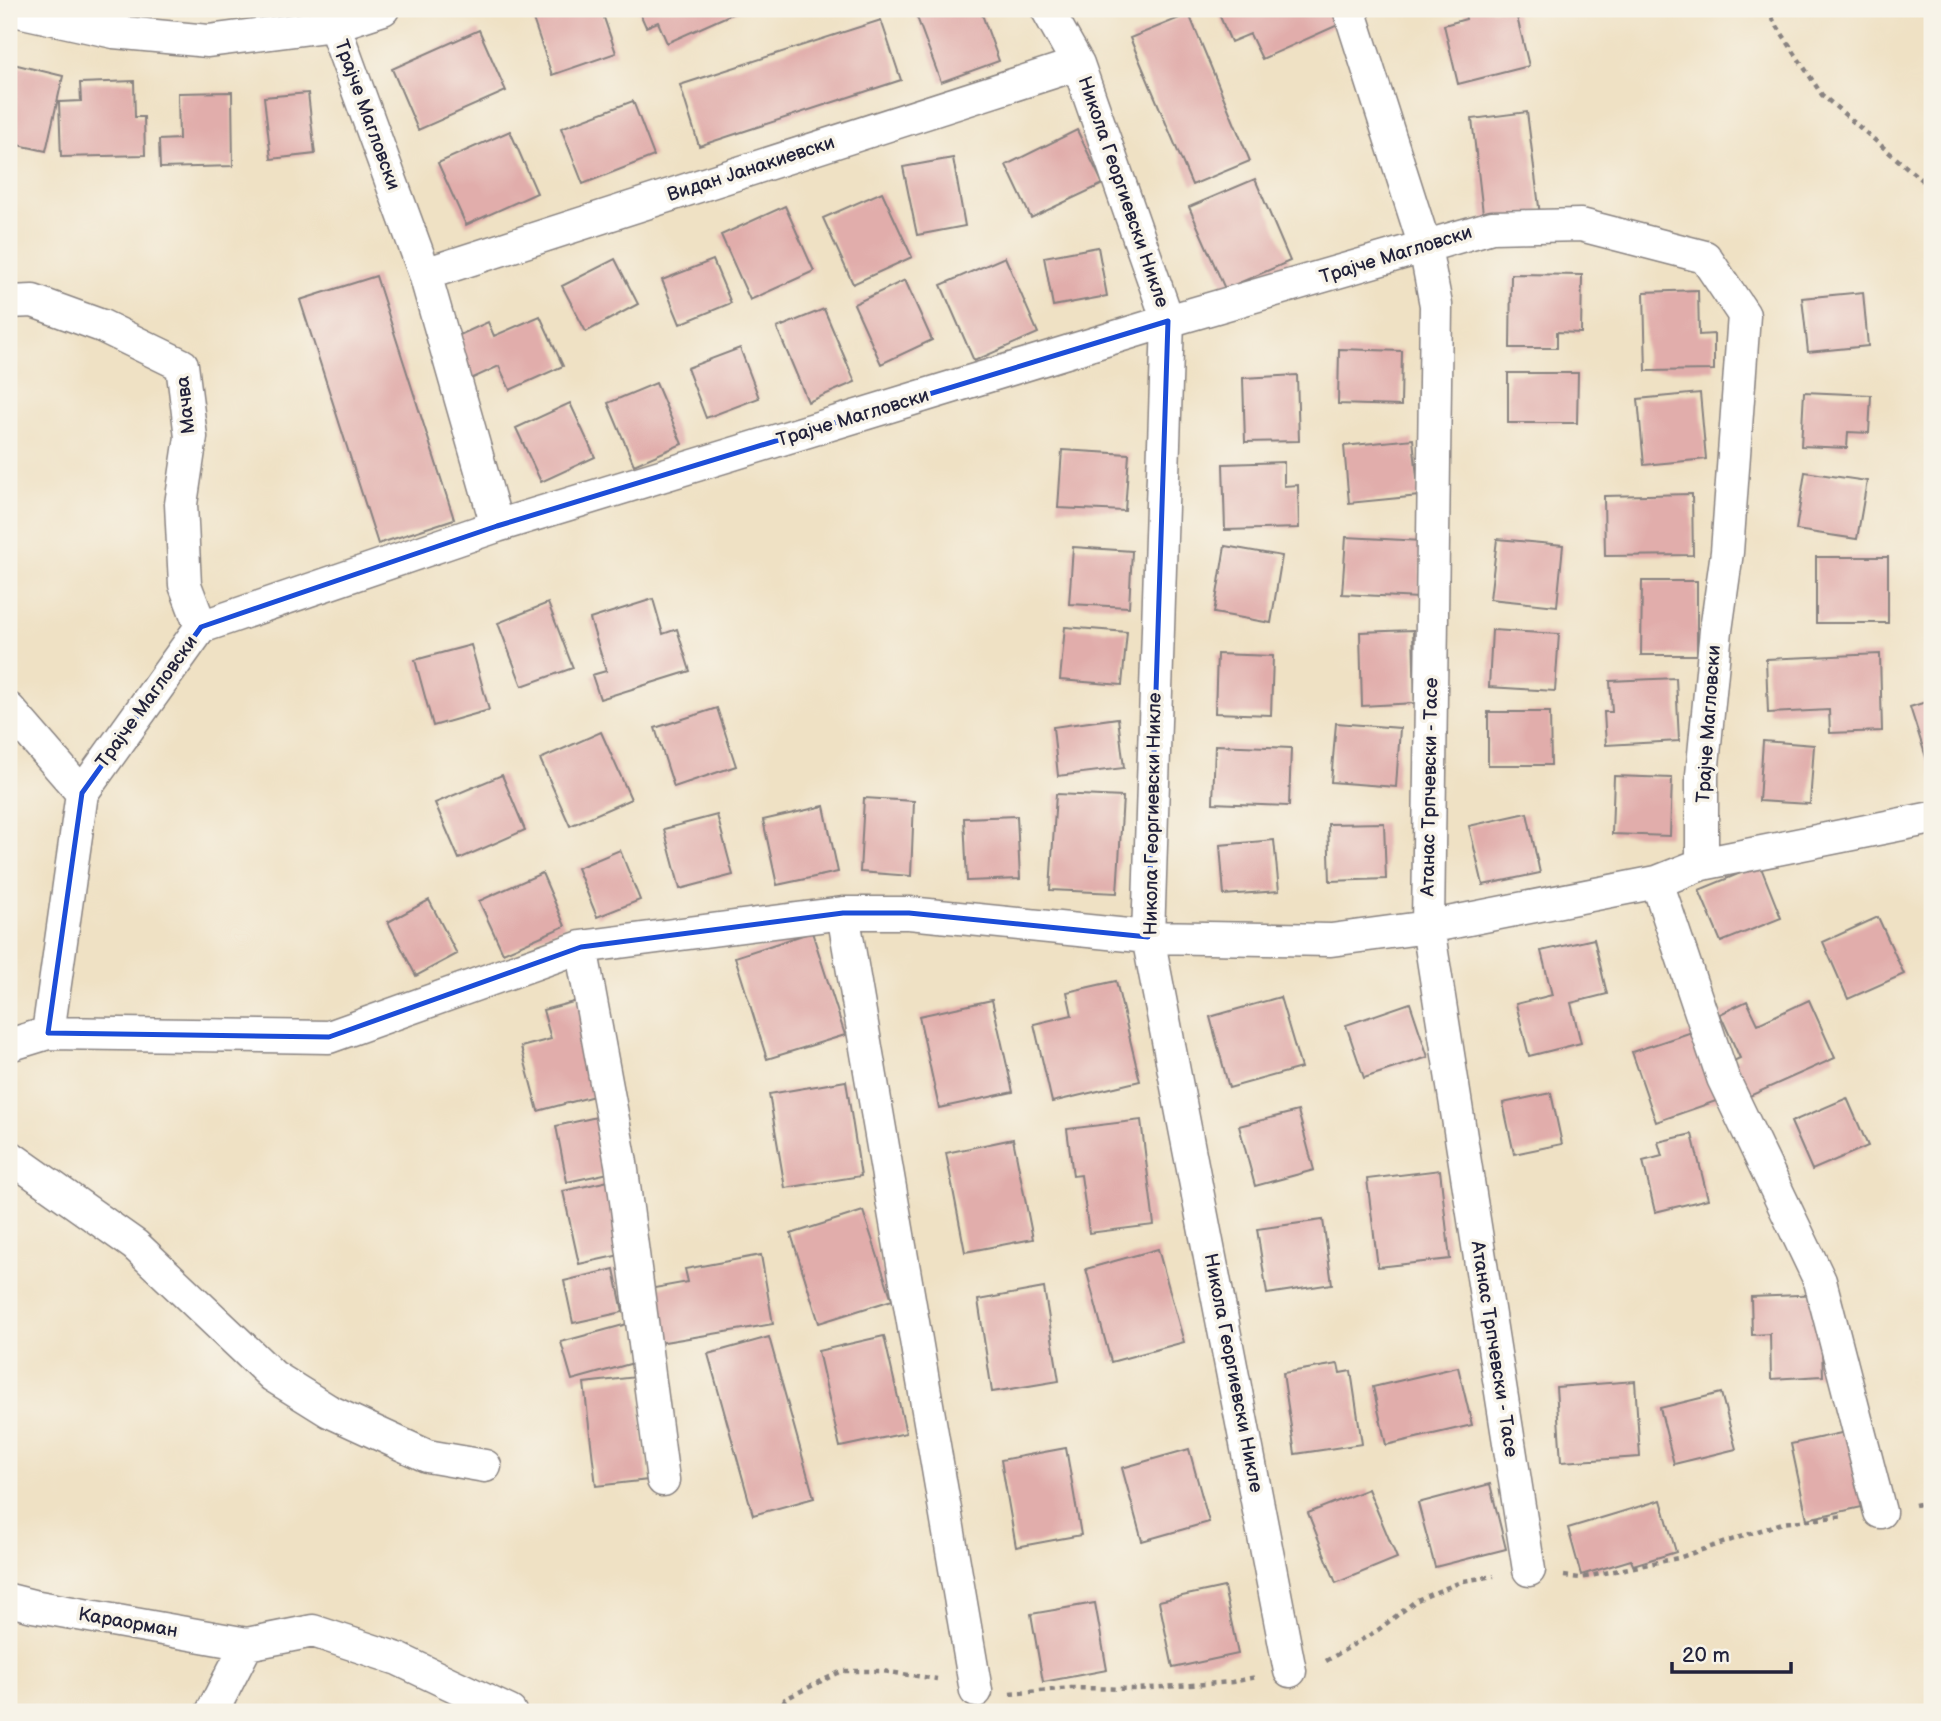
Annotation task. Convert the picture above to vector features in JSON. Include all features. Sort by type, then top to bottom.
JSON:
[{"type":"street","points":[[9,9],[114,32],[208,41],[334,25],[383,9]]},
{"type":"street","name":"Никола Георгиевски Никле","points":[[1047,9],[1078,64],[1168,321],[1149,937],[1290,1671]]},
{"type":"street","name":"Атанас Трпчевски - Тасе","points":[[1349,9],[1425,247],[1436,305],[1428,927],[1529,1570]]},
{"type":"street","name":"Трајче Магловски","points":[[334,25],[425,274],[497,526]]},
{"type":"street","name":"Видан Јанакиевски","points":[[425,274],[1078,64]]},
{"type":"street","name":"Трајче Магловски","points":[[82,793],[201,627],[497,526],[1168,321],[1492,227],[1581,225],[1705,257],[1744,315],[1727,552],[1716,630],[1702,775],[1702,864]]},
{"type":"street","name":"Мачва","points":[[9,302],[33,301],[102,326],[181,365],[191,437],[181,504],[186,584],[201,627]]},
{"type":"street","points":[[9,709],[82,793],[48,1033]]},
{"type":"street","points":[[9,1045],[48,1033],[329,1037],[581,947],[843,912],[936,915],[1149,937],[1331,940],[1428,927],[1657,882],[1702,864],[1932,818]]},
{"type":"street","points":[[1657,882],[1723,1078],[1820,1281],[1880,1513]]},
{"type":"street","points":[[843,912],[976,1691]]},
{"type":"street","points":[[581,947],[621,1163],[663,1480]]},
{"type":"street","points":[[9,1156],[135,1245],[272,1376],[329,1411],[427,1456],[485,1466]]},
{"type":"street","name":"Караорман","points":[[9,1600],[247,1644]]},
{"type":"street","points":[[212,1712],[247,1644],[313,1631],[398,1659],[510,1712]]},
{"type":"path","points":[[1766,9],[1822,95],[1932,189]]},
{"type":"path","points":[[779,1712],[785,1699],[842,1671],[882,1671],[925,1676],[976,1691],[1014,1694],[1071,1688],[1138,1689],[1232,1682],[1326,1661],[1378,1630],[1417,1600],[1463,1581],[1529,1570],[1580,1578],[1678,1558],[1782,1523],[1880,1513],[1932,1501]]},
{"type":"highlighted area","points":[[1168,321],[1148,937],[909,913],[843,913],[581,947],[329,1037],[48,1033],[82,793],[201,627],[497,526]]},
{"type":"building","points":[[563,9],[601,9],[616,53],[552,75],[533,19]]},
{"type":"building","points":[[638,9],[743,9],[667,43],[658,22],[646,27]]},
{"type":"building","points":[[914,9],[980,9],[999,61],[941,82]]},
{"type":"building","points":[[1226,9],[1331,9],[1338,25],[1262,59],[1250,34],[1231,42],[1218,12]]},
{"type":"building","points":[[1464,9],[1515,9],[1529,66],[1458,84],[1444,25],[1466,19]]},
{"type":"building","points":[[1189,14],[1250,161],[1192,185],[1130,38]]},
{"type":"building","points":[[881,20],[901,80],[699,146],[680,85]]},
{"type":"building","points":[[479,30],[506,91],[418,130],[392,69]]},
{"type":"building","points":[[9,63],[63,76],[46,151],[9,143]]},
{"type":"building","points":[[134,81],[135,117],[144,117],[145,155],[61,157],[59,102],[81,101],[80,83]]},
{"type":"building","points":[[232,92],[233,166],[160,168],[159,140],[179,139],[178,93]]},
{"type":"building","points":[[308,93],[315,154],[271,159],[264,97]]},
{"type":"building","points":[[633,101],[654,156],[583,184],[561,128]]},
{"type":"building","points":[[1527,112],[1540,215],[1484,222],[1472,119]]},
{"type":"building","points":[[1077,130],[1103,184],[1031,218],[1006,165]]},
{"type":"building","points":[[510,131],[537,193],[466,225],[438,163]]},
{"type":"building","points":[[953,158],[965,226],[917,235],[903,167]]},
{"type":"building","points":[[1255,179],[1290,261],[1225,289],[1189,207]]},
{"type":"building","points":[[882,192],[912,257],[853,284],[823,218]]},
{"type":"building","points":[[785,206],[814,271],[750,300],[721,235]]},
{"type":"building","points":[[1098,247],[1107,296],[1053,306],[1044,257]]},
{"type":"building","points":[[1005,257],[1038,333],[974,361],[941,285]]},
{"type":"building","points":[[615,259],[638,304],[586,332],[562,286]]},
{"type":"building","points":[[713,260],[731,303],[680,324],[662,280]]},
{"type":"building","points":[[1511,274],[1582,275],[1581,333],[1557,332],[1557,348],[1510,348]]},
{"type":"building","points":[[376,276],[454,519],[378,544],[300,300]]},
{"type":"building","points":[[905,280],[932,340],[881,364],[854,304]]},
{"type":"building","points":[[1698,290],[1699,335],[1714,334],[1714,370],[1646,371],[1644,292]]},
{"type":"building","points":[[1863,292],[1868,346],[1808,352],[1802,298]]},
{"type":"building","points":[[824,309],[855,382],[808,402],[777,328]]},
{"type":"building","points":[[540,316],[563,366],[510,390],[499,366],[471,379],[453,338],[488,322],[494,336]]},
{"type":"building","points":[[740,348],[759,398],[706,418],[687,368]]},
{"type":"building","points":[[1339,349],[1402,351],[1401,406],[1338,404]]},
{"type":"building","points":[[1508,373],[1578,373],[1577,423],[1508,423]]},
{"type":"building","points":[[1297,375],[1299,441],[1245,442],[1243,378]]},
{"type":"building","points":[[656,383],[682,444],[634,465],[608,403]]},
{"type":"building","points":[[1804,392],[1871,395],[1869,433],[1848,432],[1847,448],[1801,446]]},
{"type":"building","points":[[1700,393],[1706,459],[1644,465],[1638,399]]},
{"type":"building","points":[[570,403],[595,457],[541,482],[516,428]]},
{"type":"building","points":[[1413,439],[1419,496],[1349,503],[1344,446]]},
{"type":"building","points":[[1062,450],[1129,454],[1125,511],[1058,508]]},
{"type":"building","points":[[1284,462],[1284,486],[1298,485],[1299,528],[1225,530],[1223,464]]},
{"type":"building","points":[[1805,472],[1867,481],[1857,539],[1796,530]]},
{"type":"building","points":[[1692,494],[1693,555],[1605,556],[1604,496]]},
{"type":"building","points":[[1346,537],[1422,541],[1419,598],[1342,594]]},
{"type":"building","points":[[1497,539],[1563,545],[1557,606],[1490,599]]},
{"type":"building","points":[[1225,546],[1282,556],[1271,623],[1214,613]]},
{"type":"building","points":[[1073,547],[1132,551],[1129,607],[1069,604]]},
{"type":"building","points":[[1816,557],[1888,557],[1888,623],[1816,623]]},
{"type":"building","points":[[1642,581],[1697,581],[1697,655],[1641,655]]},
{"type":"building","points":[[653,599],[663,634],[677,629],[690,671],[600,699],[592,675],[606,671],[590,619]]},
{"type":"building","points":[[548,603],[573,668],[522,686],[498,623]]},
{"type":"building","points":[[1065,627],[1127,632],[1122,685],[1060,680]]},
{"type":"building","points":[[1413,630],[1415,703],[1362,706],[1360,632]]},
{"type":"building","points":[[1492,630],[1559,634],[1555,691],[1489,687]]},
{"type":"building","points":[[471,645],[489,710],[433,726],[415,660]]},
{"type":"building","points":[[1217,654],[1273,656],[1271,715],[1215,713]]},
{"type":"building","points":[[1880,654],[1882,731],[1830,733],[1829,710],[1768,713],[1766,659]]},
{"type":"building","points":[[1676,678],[1679,741],[1606,745],[1604,712],[1612,712],[1610,681]]},
{"type":"building","points":[[1932,700],[1932,776],[1910,707]]},
{"type":"building","points":[[717,708],[736,766],[674,787],[655,728]]},
{"type":"building","points":[[1488,712],[1550,712],[1551,765],[1488,765]]},
{"type":"building","points":[[1118,718],[1124,768],[1058,776],[1053,727]]},
{"type":"building","points":[[1336,723],[1400,728],[1396,787],[1331,782]]},
{"type":"building","points":[[601,732],[631,799],[570,826],[540,759]]},
{"type":"building","points":[[1763,741],[1814,745],[1810,804],[1759,801]]},
{"type":"building","points":[[1215,745],[1291,748],[1289,806],[1213,803]]},
{"type":"building","points":[[502,775],[525,830],[459,859],[435,803]]},
{"type":"building","points":[[1614,776],[1672,778],[1670,836],[1612,834]]},
{"type":"building","points":[[1056,794],[1123,797],[1117,893],[1050,890]]},
{"type":"building","points":[[864,798],[914,801],[911,876],[860,872]]},
{"type":"building","points":[[824,806],[838,872],[777,885],[763,820]]},
{"type":"building","points":[[1527,813],[1540,873],[1483,885],[1469,826]]},
{"type":"building","points":[[717,815],[733,875],[680,889],[664,829]]},
{"type":"building","points":[[1017,816],[1020,879],[967,881],[964,818]]},
{"type":"building","points":[[1384,823],[1386,879],[1330,881],[1328,824]]},
{"type":"building","points":[[1274,840],[1279,891],[1224,895],[1220,845]]},
{"type":"building","points":[[620,850],[640,900],[597,917],[577,868]]},
{"type":"building","points":[[1760,865],[1781,918],[1721,942],[1699,890]]},
{"type":"building","points":[[542,873],[565,926],[503,953],[479,901]]},
{"type":"building","points":[[429,900],[457,954],[416,976],[388,922]]},
{"type":"building","points":[[1878,917],[1904,974],[1848,999],[1823,942]]},
{"type":"building","points":[[812,932],[845,1035],[767,1059],[735,957]]},
{"type":"building","points":[[1594,939],[1607,994],[1571,1003],[1581,1043],[1529,1056],[1516,1004],[1552,995],[1541,951]]},
{"type":"building","points":[[1116,981],[1140,1081],[1052,1102],[1034,1024],[1072,1015],[1067,992]]},
{"type":"building","points":[[1280,997],[1301,1068],[1229,1088],[1210,1017]]},
{"type":"building","points":[[581,1000],[605,1093],[538,1111],[521,1047],[551,1039],[543,1010]]},
{"type":"building","points":[[992,1000],[1013,1092],[939,1108],[919,1016]]},
{"type":"building","points":[[1809,1000],[1835,1058],[1743,1099],[1727,1064],[1740,1058],[1720,1014],[1747,1001],[1758,1024]]},
{"type":"building","points":[[1410,1003],[1428,1057],[1364,1078],[1346,1025]]},
{"type":"building","points":[[1695,1031],[1719,1100],[1656,1122],[1632,1052]]},
{"type":"building","points":[[846,1081],[861,1176],[785,1188],[769,1094]]},
{"type":"building","points":[[1551,1093],[1562,1144],[1514,1154],[1503,1103]]},
{"type":"building","points":[[1847,1098],[1868,1146],[1812,1170],[1791,1122]]},
{"type":"building","points":[[1298,1111],[1314,1170],[1255,1186],[1239,1126]]},
{"type":"building","points":[[606,1115],[618,1171],[567,1182],[556,1126]]},
{"type":"building","points":[[1141,1120],[1154,1225],[1089,1233],[1081,1175],[1073,1176],[1067,1129]]},
{"type":"building","points":[[1692,1134],[1708,1199],[1655,1212],[1643,1161],[1662,1156],[1658,1142]]},
{"type":"building","points":[[1013,1139],[1033,1239],[965,1252],[946,1153]]},
{"type":"building","points":[[1440,1170],[1450,1259],[1378,1267],[1367,1179]]},
{"type":"building","points":[[613,1180],[629,1253],[579,1264],[563,1191]]},
{"type":"building","points":[[863,1211],[892,1300],[819,1323],[791,1234]]},
{"type":"building","points":[[1323,1220],[1332,1284],[1267,1294],[1257,1229]]},
{"type":"building","points":[[1158,1249],[1184,1342],[1111,1362],[1086,1269]]},
{"type":"building","points":[[761,1255],[773,1324],[658,1343],[649,1289],[688,1282],[685,1269]]},
{"type":"building","points":[[614,1269],[623,1312],[573,1323],[564,1281]]},
{"type":"building","points":[[1044,1288],[1059,1381],[992,1392],[978,1300]]},
{"type":"building","points":[[1820,1294],[1823,1376],[1771,1379],[1770,1334],[1752,1335],[1751,1297]]},
{"type":"building","points":[[627,1324],[637,1362],[572,1380],[561,1342]]},
{"type":"building","points":[[884,1336],[906,1433],[840,1447],[818,1351]]},
{"type":"building","points":[[769,1337],[814,1498],[753,1515],[708,1354]]},
{"type":"building","points":[[1338,1364],[1340,1373],[1351,1371],[1362,1444],[1295,1454],[1283,1373]]},
{"type":"building","points":[[1458,1367],[1472,1425],[1386,1445],[1373,1387]]},
{"type":"building","points":[[636,1377],[648,1480],[596,1486],[584,1383]]},
{"type":"building","points":[[1635,1381],[1640,1457],[1561,1462],[1556,1387]]},
{"type":"building","points":[[1721,1393],[1736,1449],[1674,1464],[1660,1408]]},
{"type":"building","points":[[1855,1430],[1871,1505],[1807,1519],[1791,1444]]},
{"type":"building","points":[[1066,1448],[1081,1535],[1016,1547],[1001,1460]]},
{"type":"building","points":[[1189,1449],[1209,1522],[1142,1541],[1122,1468]]},
{"type":"building","points":[[1490,1484],[1506,1549],[1435,1567],[1418,1503]]},
{"type":"building","points":[[1368,1489],[1397,1558],[1336,1583],[1308,1513]]},
{"type":"building","points":[[1661,1500],[1676,1552],[1633,1565],[1631,1560],[1581,1575],[1568,1528]]},
{"type":"building","points":[[1224,1587],[1238,1654],[1173,1668],[1159,1601]]},
{"type":"building","points":[[1095,1603],[1107,1670],[1043,1682],[1031,1614]]}]
